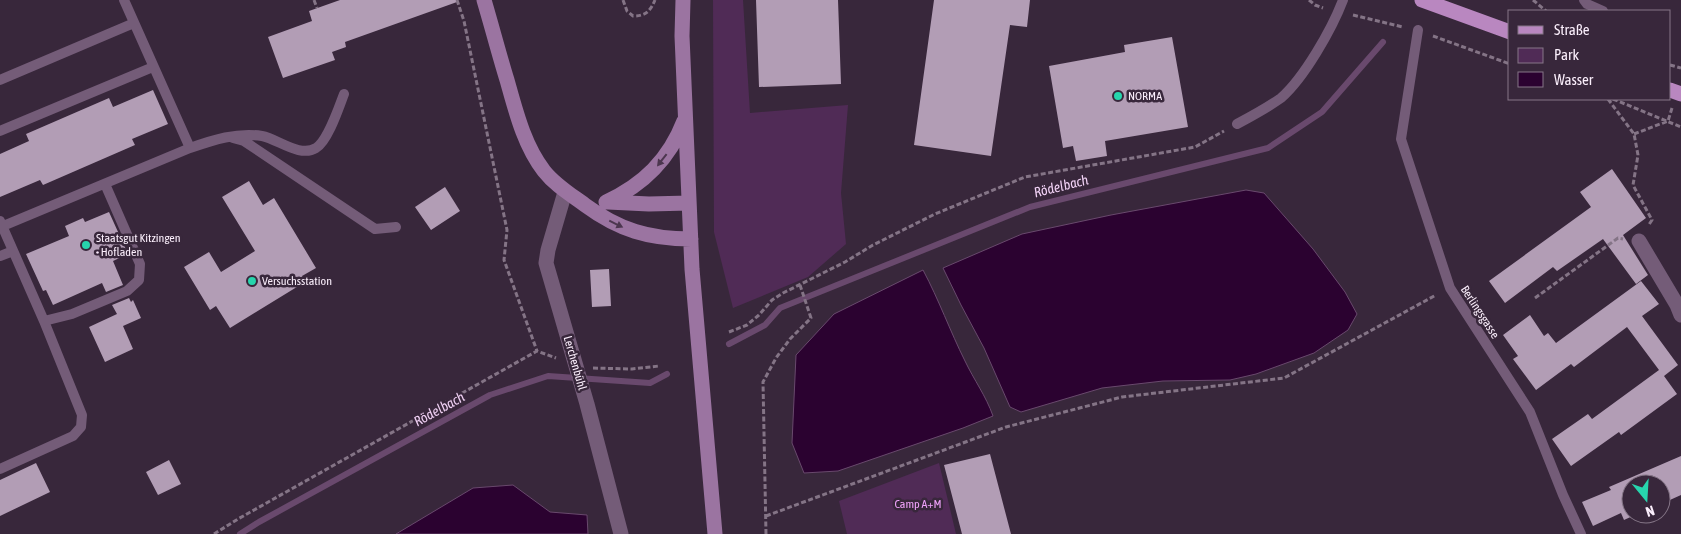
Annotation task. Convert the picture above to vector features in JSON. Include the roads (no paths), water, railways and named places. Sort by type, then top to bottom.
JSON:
[{"type":"main road","points":[[484,0],[520,126],[536,160],[554,183],[618,226],[646,235],[670,239],[691,239]]},
{"type":"main road","points":[[683,0],[682,36],[691,239],[715,534]]},
{"type":"main road","points":[[1422,0],[1508,31]]},
{"type":"main road","points":[[606,202],[622,195],[650,175],[671,148],[686,118]]},
{"type":"main road","points":[[570,195],[606,202],[689,203]]},
{"type":"street","name":"Lerchenbühl","points":[[570,195],[548,250],[546,263],[587,404],[621,534]]},
{"type":"street","points":[[1639,241],[1681,315]]},
{"type":"lane","points":[[124,0],[190,148]]},
{"type":"lane","points":[[1237,124],[1259,113],[1285,93],[1324,40],[1343,0]]},
{"type":"lane","points":[[1584,0],[1587,4],[1601,10]]},
{"type":"lane","points":[[0,80],[134,23]]},
{"type":"lane","name":"Berlingsgasse","points":[[1418,30],[1400,139],[1450,288],[1530,412],[1563,495],[1581,534]]},
{"type":"lane","points":[[0,132],[153,66]]},
{"type":"lane","points":[[0,469],[72,436],[81,427],[82,415],[44,321],[1,224],[105,184],[190,148],[228,136],[262,136],[305,152],[317,148],[324,140],[344,94]]},
{"type":"lane","points":[[228,136],[244,141],[375,228],[396,227]]},
{"type":"lane","points":[[44,321],[72,314],[127,291],[139,280],[140,264],[105,184]]},
{"type":"lane","points":[[0,256],[13,251]]},
{"type":"water","points":[[1246,190],[1264,193],[1313,249],[1345,292],[1357,314],[1348,330],[1314,353],[1256,374],[1230,380],[1163,381],[1102,388],[1021,412],[1010,407],[984,348],[943,268],[1022,234]]},
{"type":"water","points":[[923,270],[993,416],[838,471],[804,473],[792,443],[796,355],[834,314]]},
{"type":"water","points":[[513,485],[550,512],[587,515],[588,534],[396,534],[473,488]]},
{"type":"waterway","name":"Rödelbach","points":[[729,344],[765,325],[780,308],[1030,207],[1268,148],[1322,112],[1383,42]]},
{"type":"waterway","name":"Rödelbach","points":[[240,534],[490,395],[548,376],[650,383],[667,374]]},
{"type":"place","name":"NORMA","points":[[1118,96]]},
{"type":"place","name":"Staatsgut Kitzingen - Hofladen","points":[[86,245]]},
{"type":"place","name":"Versuchsstation","points":[[252,281]]},
{"type":"park label","name":"Camp A+M","points":[[918,504]]}]
